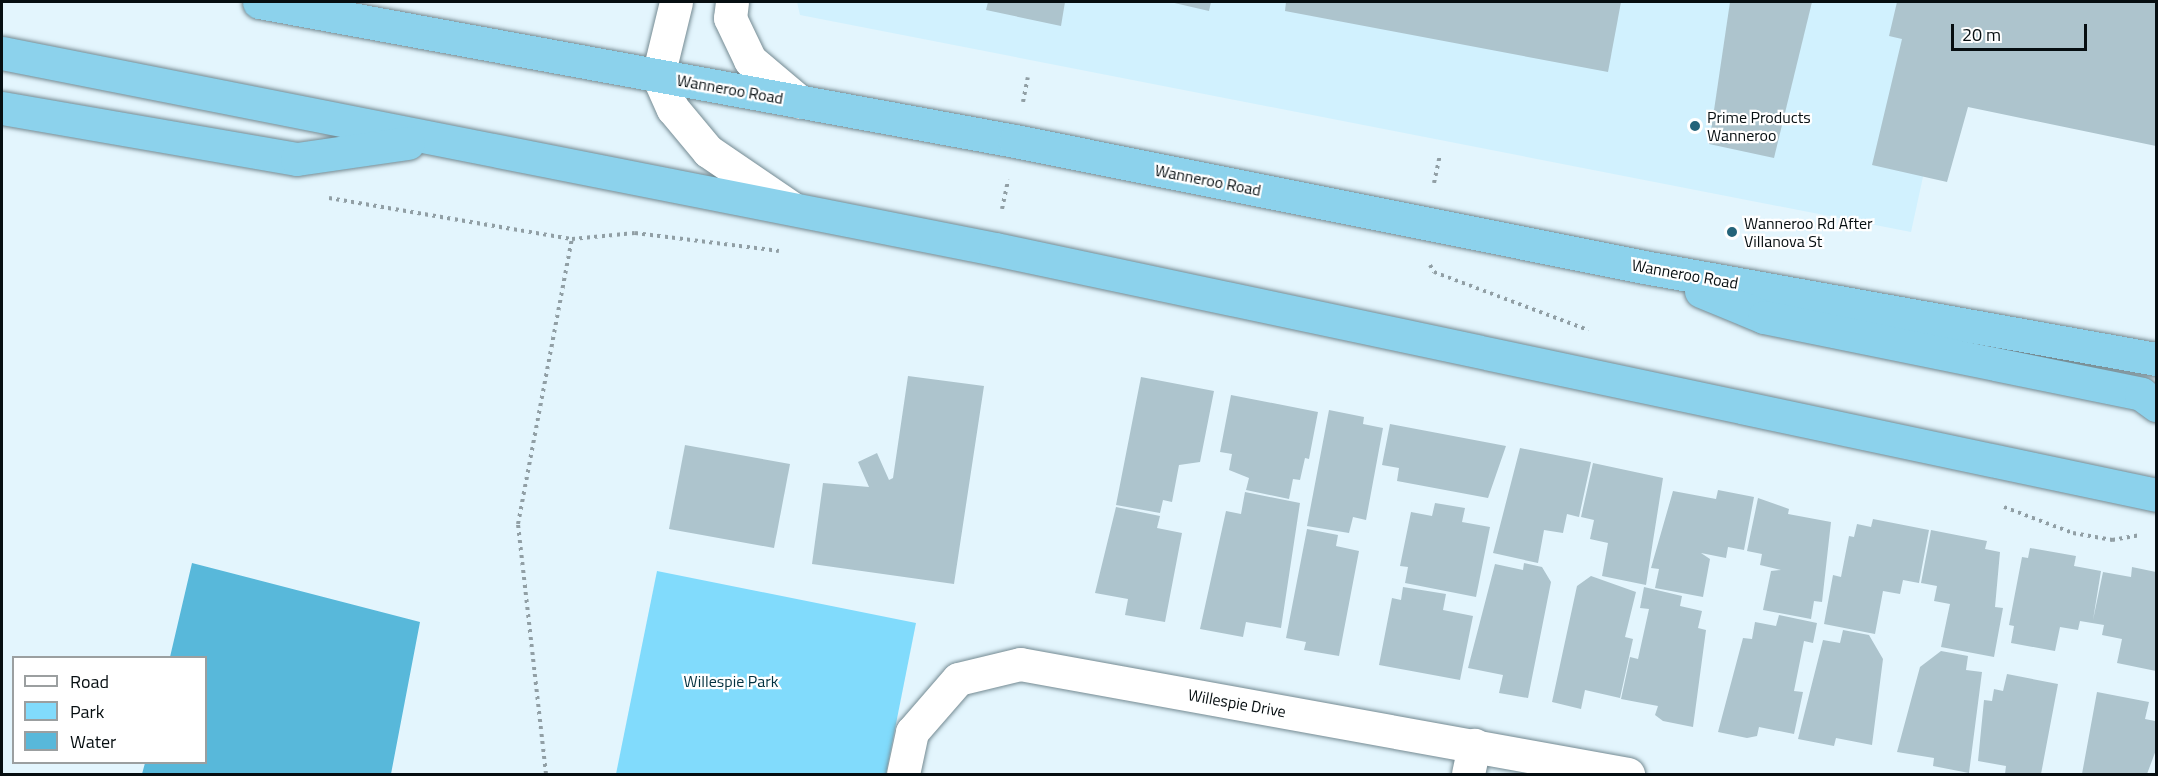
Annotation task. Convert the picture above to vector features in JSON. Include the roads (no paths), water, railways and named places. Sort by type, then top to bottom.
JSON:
[{"type":"highway","name":"Wanneroo Road","points":[[259,2],[800,102],[1644,267],[2157,359]]},
{"type":"highway","points":[[2,53],[626,179],[792,208],[2142,492],[2157,472]]},
{"type":"highway","points":[[2,108],[297,159],[433,139]]},
{"type":"highway","points":[[1644,267],[1764,317],[2141,394],[2157,405]]},
{"type":"street","points":[[732,2],[730,18],[750,60],[800,102]]},
{"type":"street","points":[[675,4],[658,76],[673,109],[708,151],[792,208]]},
{"type":"street","name":"Willespie Drive","points":[[903,774],[912,732],[958,679],[1020,664],[1471,760],[1628,774]]},
{"type":"water","points":[[192,563],[420,622],[391,774],[142,774],[145,764],[207,764],[207,656],[170,656]]},
{"type":"place","name":"Prime Products Wanneroo","points":[[1695,126]]},
{"type":"place","name":"Wanneroo Rd After Villanova St","points":[[1732,232]]},
{"type":"park label","name":"Willespie Park","points":[[731,681]]}]
